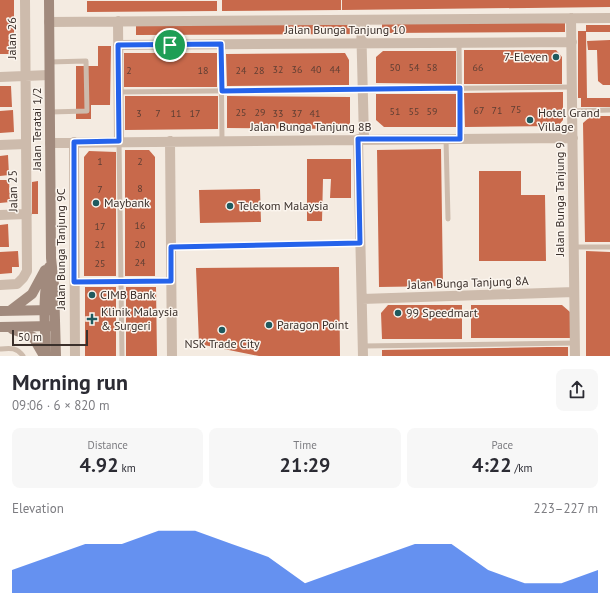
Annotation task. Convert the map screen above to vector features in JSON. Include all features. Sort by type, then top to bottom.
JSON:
[{"type":"main road","name":"Jalan Teratai 1/2","points":[[49,0],[51,258],[54,285],[56,356]]},
{"type":"main road","name":"Jalan Teratai 1/2","points":[[45,356],[45,286],[51,258]]},
{"type":"main road","points":[[11,310],[32,294],[51,258]]},
{"type":"main road","points":[[0,311],[55,310]]},
{"type":"main road","points":[[3,326],[56,326]]},
{"type":"main road","points":[[3,326],[33,337],[45,356]]},
{"type":"street","name":"Jalan 26","points":[[25,0],[25,76]]},
{"type":"street","name":"Jalan Bunga Tanjung 9","points":[[572,18],[575,356]]},
{"type":"street","points":[[49,22],[610,18]]},
{"type":"street","points":[[361,20],[363,89],[360,243],[363,351]]},
{"type":"street","points":[[118,21],[119,141]]},
{"type":"street","name":"Jalan Bunga Tanjung 10","points":[[118,45],[572,42]]},
{"type":"street","points":[[0,78],[49,75]]},
{"type":"street","name":"Jalan 25","points":[[0,285],[17,284],[23,278],[27,270],[25,76]]},
{"type":"street","name":"Jalan Bunga Tanjung 8B","points":[[50,142],[573,138]]},
{"type":"street","points":[[170,141],[172,356]]},
{"type":"street","name":"Jalan Bunga Tanjung 9C","points":[[74,142],[75,356]]},
{"type":"street","points":[[0,145],[26,144]]},
{"type":"street","points":[[0,215],[27,214]]},
{"type":"street","name":"Jalan Bunga Tanjung 8A","points":[[362,299],[574,292]]},
{"type":"lane","points":[[459,43],[460,139]]},
{"type":"lane","points":[[221,44],[222,140]]},
{"type":"lane","points":[[49,62],[86,61],[87,111],[50,112]]},
{"type":"lane","points":[[119,92],[573,87]]},
{"type":"lane","points":[[573,110],[610,110]]},
{"type":"lane","points":[[446,139],[448,219]]},
{"type":"lane","points":[[119,141],[122,356]]},
{"type":"lane","points":[[171,247],[360,243]]},
{"type":"lane","points":[[574,247],[610,247]]},
{"type":"lane","points":[[74,282],[171,281]]},
{"type":"lane","points":[[363,351],[574,344]]},
{"type":"lane","points":[[0,348],[13,348],[20,352],[23,356]]},
{"type":"building","points":[[0,0],[14,0],[14,54],[0,54]]},
{"type":"building","points":[[222,0],[341,0],[341,10],[222,11]]},
{"type":"building","points":[[342,0],[610,0],[610,7],[342,10]]},
{"type":"building","points":[[87,1],[217,1],[217,11],[87,12]]},
{"type":"building","points":[[565,21],[565,32],[382,33],[382,22]]},
{"type":"building","points":[[355,23],[355,34],[136,35],[136,24]]},
{"type":"building","points":[[586,25],[610,25],[610,32],[586,32]]},
{"type":"building","points":[[578,31],[586,31],[587,98],[610,98],[610,107],[581,107],[581,98],[578,98]]},
{"type":"building","points":[[610,40],[610,85],[603,85],[598,81],[597,50],[588,50],[587,41]]},
{"type":"building","points":[[98,46],[111,46],[110,105],[91,105],[91,119],[76,119],[76,66],[98,66]]},
{"type":"building","points":[[464,50],[556,50],[562,57],[562,84],[464,84]]},
{"type":"building","points":[[383,51],[456,51],[456,84],[376,83],[376,57]]},
{"type":"building","points":[[124,53],[217,53],[217,87],[124,87]]},
{"type":"building","points":[[345,53],[349,60],[349,85],[227,86],[226,54]]},
{"type":"building","points":[[0,86],[11,86],[12,107],[0,107]]},
{"type":"building","points":[[563,92],[563,120],[558,126],[465,127],[464,93]]},
{"type":"building","points":[[376,94],[456,94],[456,127],[384,127],[376,120]]},
{"type":"building","points":[[125,96],[218,96],[218,129],[125,130]]},
{"type":"building","points":[[227,96],[350,97],[350,123],[344,129],[227,128]]},
{"type":"building","points":[[13,110],[14,132],[0,133],[0,111]]},
{"type":"building","points":[[591,116],[610,116],[610,242],[585,242],[583,123]]},
{"type":"building","points":[[441,149],[443,286],[379,287],[377,150]]},
{"type":"building","points":[[125,150],[149,150],[155,157],[155,276],[125,276]]},
{"type":"building","points":[[89,151],[116,152],[116,276],[84,276],[84,157]]},
{"type":"building","points":[[8,155],[9,175],[0,176],[0,156]]},
{"type":"building","points":[[307,159],[351,159],[351,198],[330,198],[331,179],[323,179],[322,221],[307,221]]},
{"type":"building","points":[[479,171],[521,171],[521,195],[545,195],[546,261],[479,261]]},
{"type":"building","points":[[0,180],[9,180],[10,202],[0,203]]},
{"type":"building","points":[[38,181],[38,214],[32,214],[32,182]]},
{"type":"building","name":"Telekom Malaysia","points":[[260,189],[261,222],[200,223],[199,190]]},
{"type":"building","points":[[8,224],[9,247],[0,247],[0,225]]},
{"type":"building","points":[[18,251],[19,267],[12,267],[12,273],[0,274],[0,252]]},
{"type":"building","points":[[586,251],[610,252],[610,356],[586,356]]},
{"type":"building","name":"Paragon Point","points":[[339,267],[340,356],[259,356],[199,344],[196,268]]},
{"type":"building","points":[[85,287],[116,287],[116,356],[85,356]]},
{"type":"building","points":[[126,287],[156,287],[157,356],[126,356]]},
{"type":"building","points":[[388,305],[462,305],[462,339],[382,339],[381,313]]},
{"type":"building","points":[[471,305],[562,305],[570,312],[570,338],[471,338]]},
{"type":"building","points":[[568,347],[568,356],[382,356],[382,350]]},
{"type":"place","name":"7-Eleven","points":[[556,57]]},
{"type":"place","name":"Hotel Grand Village","points":[[530,120]]},
{"type":"place","name":"Maybank","points":[[96,203]]},
{"type":"place","name":"Telekom Malaysia","points":[[230,206]]},
{"type":"place","name":"CIMB Bank","points":[[92,295]]},
{"type":"place","name":"99 Speedmart","points":[[398,313]]},
{"type":"place","name":"Klinik Malaysia & Surgeri","points":[[92,319]]},
{"type":"place","name":"Paragon Point","points":[[269,325]]},
{"type":"place","name":"NSK Trade City","points":[[222,330]]},
{"type":"route","points":[[221,44],[222,91],[460,88],[460,139],[358,139],[360,243],[171,247],[171,281],[74,282],[74,142],[119,141],[118,45],[170,45],[221,44]]}]
